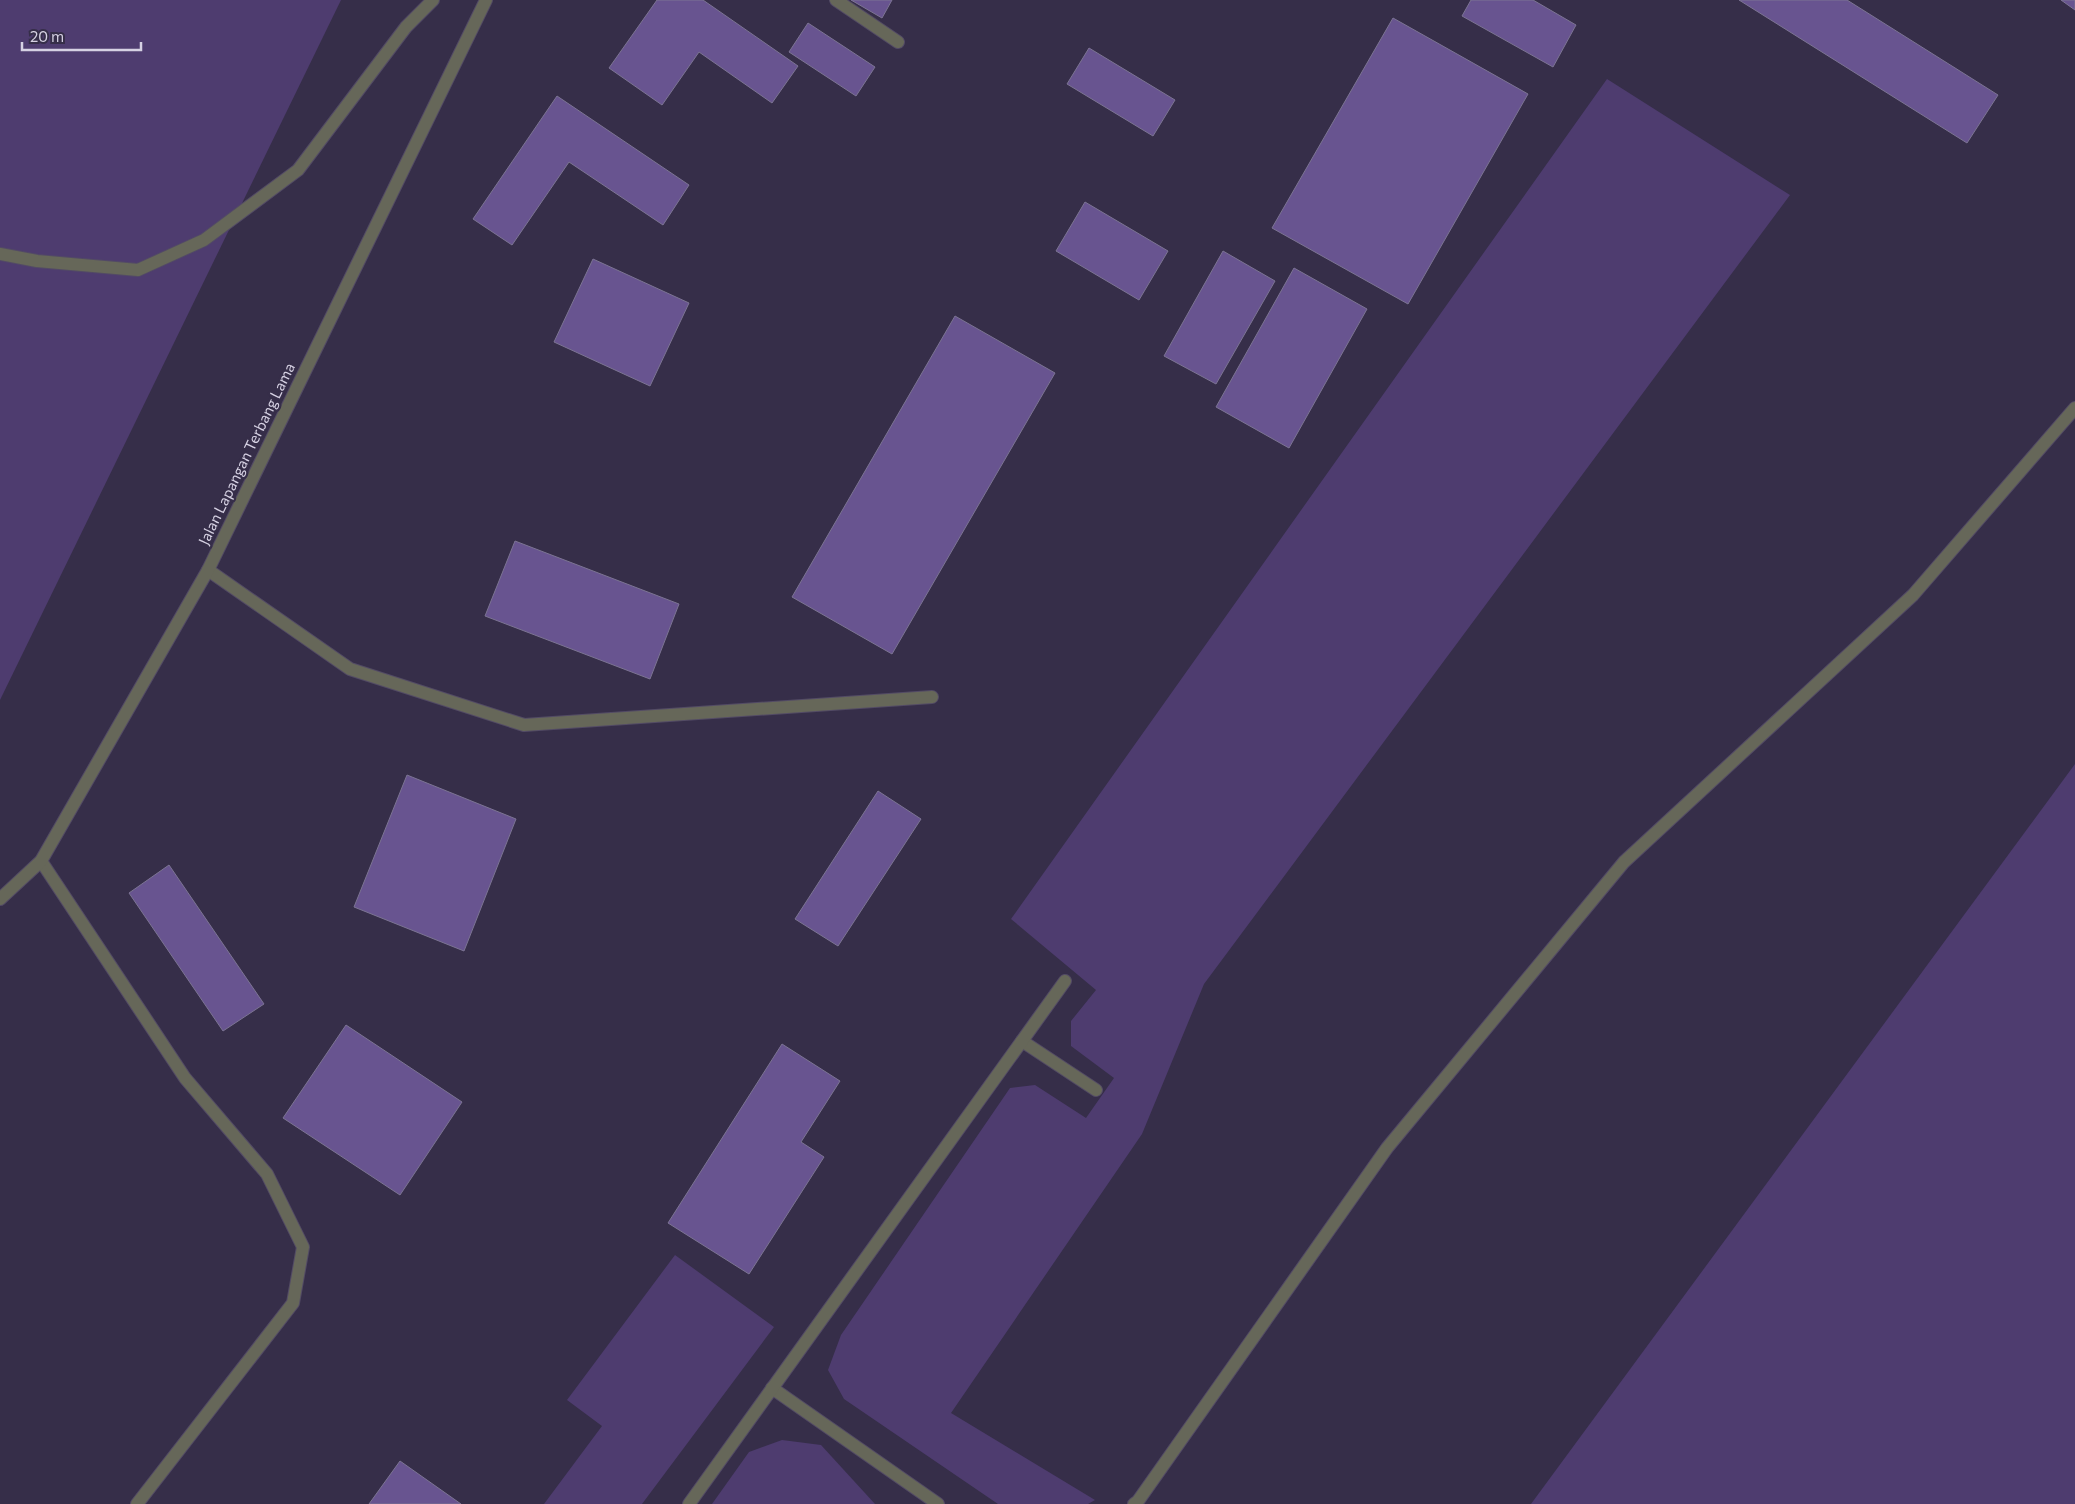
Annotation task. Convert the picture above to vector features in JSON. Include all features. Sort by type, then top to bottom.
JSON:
[{"type":"street","points":[[0,254],[37,261],[138,270],[204,240],[298,170],[406,27],[433,0]]},
{"type":"street","name":"Jalan Lapangan Terbang Lama","points":[[0,899],[41,860],[208,570],[486,0]]},
{"type":"street","points":[[836,0],[898,42]]},
{"type":"street","points":[[1134,1504],[1138,1501],[1387,1148],[1624,862],[1913,595],[2075,408]]},
{"type":"street","points":[[208,570],[350,669],[524,725],[932,697]]},
{"type":"street","points":[[41,860],[185,1078],[267,1174],[303,1247],[293,1303],[137,1504]]},
{"type":"street","points":[[689,1504],[1065,981]]},
{"type":"street","points":[[1022,1041],[1096,1090]]},
{"type":"street","points":[[772,1388],[938,1504]]},
{"type":"shaded area","points":[[0,0],[341,0],[0,700]]},
{"type":"shaded area","points":[[1607,79],[1790,195],[1204,984],[1142,1134],[951,1413],[1095,1500],[1088,1504],[998,1504],[844,1399],[828,1370],[841,1335],[1010,1088],[1035,1085],[1086,1118],[1114,1078],[1071,1046],[1071,1021],[1096,990],[1011,919]]},
{"type":"shaded area","points":[[2075,764],[2075,1504],[1531,1504]]},
{"type":"shaded area","points":[[675,1255],[774,1327],[642,1504],[544,1504],[602,1426],[567,1400]]},
{"type":"shaded area","points":[[782,1440],[821,1445],[875,1504],[712,1504],[749,1452]]},
{"type":"building","points":[[657,0],[703,0],[798,66],[772,103],[699,52],[662,105],[609,68]]},
{"type":"building","points":[[851,0],[892,0],[882,18]]},
{"type":"building","points":[[1471,0],[1533,0],[1576,25],[1553,67],[1462,16]]},
{"type":"building","points":[[1739,0],[1847,0],[1998,95],[1967,143]]},
{"type":"building","points":[[2061,0],[2075,0],[2075,10]]},
{"type":"building","points":[[1393,18],[1528,94],[1408,304],[1272,228]]},
{"type":"building","points":[[808,23],[875,67],[856,96],[789,52]]},
{"type":"building","points":[[1089,48],[1175,100],[1153,136],[1067,84]]},
{"type":"building","points":[[557,96],[689,185],[663,225],[569,162],[512,245],[473,219]]},
{"type":"building","points":[[1085,202],[1168,251],[1139,300],[1056,251]]},
{"type":"building","points":[[1223,251],[1275,281],[1216,384],[1164,356]]},
{"type":"building","points":[[593,259],[689,303],[650,386],[554,342]]},
{"type":"building","points":[[1294,268],[1367,309],[1289,448],[1216,407]]},
{"type":"building","points":[[955,316],[1055,373],[892,654],[792,597]]},
{"type":"building","points":[[515,541],[679,604],[650,679],[485,616]]},
{"type":"building","points":[[407,775],[516,819],[464,951],[354,907]]},
{"type":"building","points":[[878,791],[921,819],[838,946],[795,919]]},
{"type":"building","points":[[169,865],[264,1004],[223,1031],[129,893]]},
{"type":"building","points":[[346,1025],[462,1102],[400,1195],[283,1118]]},
{"type":"building","points":[[782,1044],[840,1081],[801,1142],[824,1157],[749,1274],[668,1223]]},
{"type":"building","points":[[400,1461],[461,1504],[369,1504]]}]
